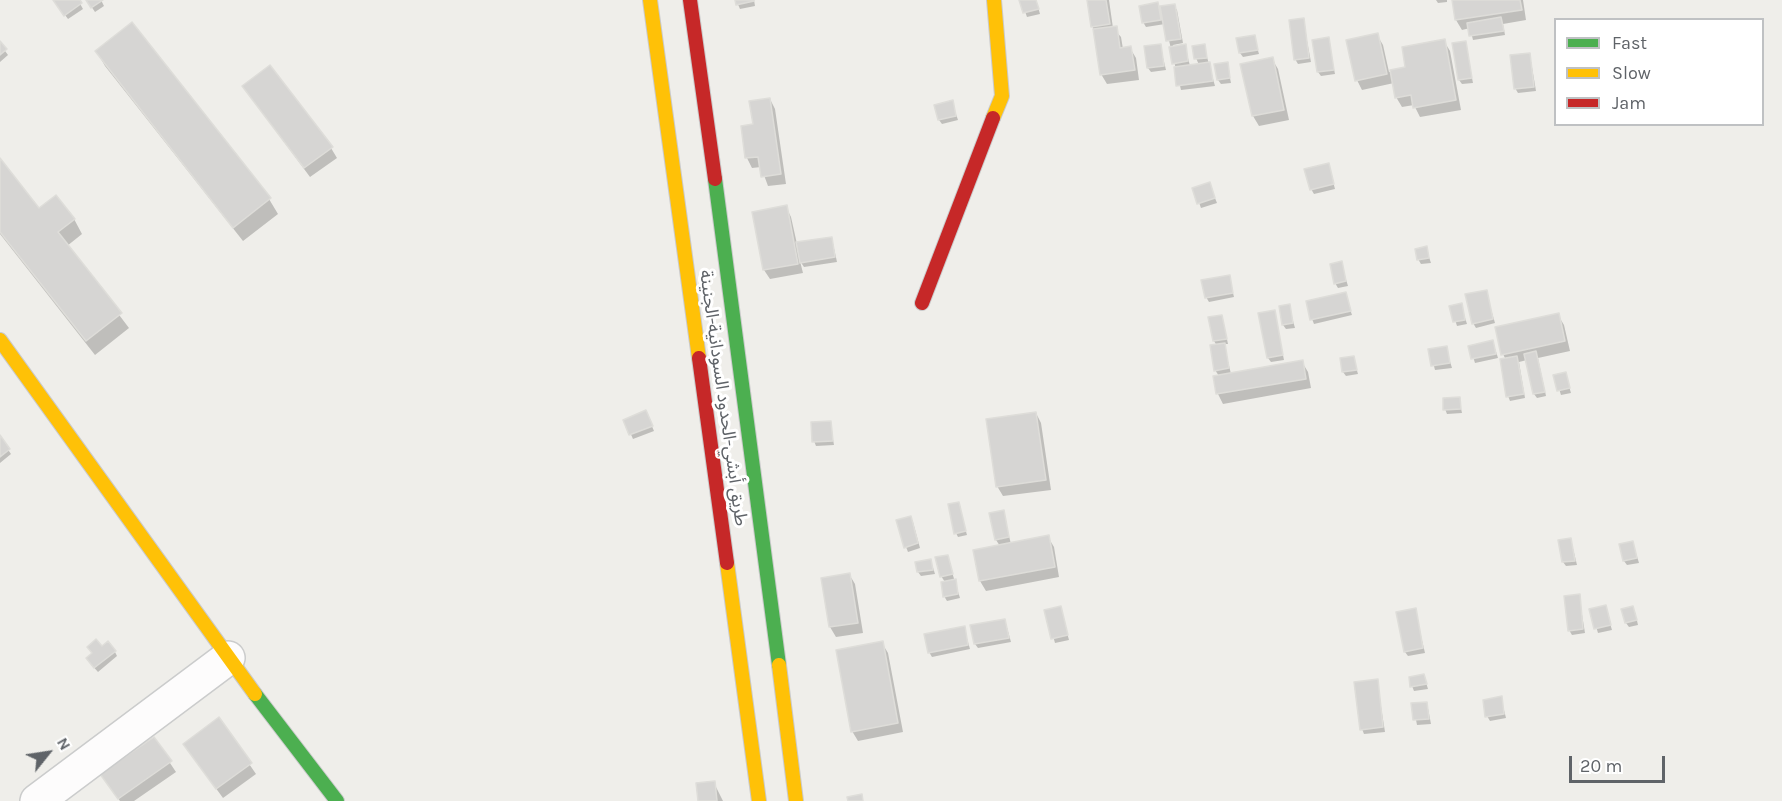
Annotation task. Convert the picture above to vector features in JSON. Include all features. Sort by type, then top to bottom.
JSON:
[{"type":"main road","name":"طريق أبشي-الحدود السودانية-الجنينة","points":[[650,0],[759,801]]},
{"type":"main road","points":[[690,0],[744,386],[796,801]]},
{"type":"main road","points":[[922,303],[1002,96],[994,0]]},
{"type":"main road","points":[[0,340],[228,658],[337,801]]},
{"type":"street","points":[[37,801],[228,658]]},
{"type":"building","points":[[53,0],[80,0],[82,3],[64,16]]},
{"type":"building","points":[[86,0],[103,0],[91,8]]},
{"type":"building","points":[[735,0],[754,0],[754,1],[736,5]]},
{"type":"building","points":[[1019,0],[1036,0],[1039,9],[1023,13]]},
{"type":"building","points":[[1087,0],[1106,0],[1110,24],[1091,27]]},
{"type":"building","points":[[1452,0],[1520,0],[1522,10],[1455,20]]},
{"type":"building","points":[[1158,2],[1161,20],[1142,23],[1139,6]]},
{"type":"building","points":[[1175,4],[1181,39],[1166,41],[1160,6]]},
{"type":"building","points":[[1501,17],[1504,31],[1469,36],[1467,23]]},
{"type":"building","points":[[1304,18],[1309,58],[1294,60],[1289,20]]},
{"type":"building","points":[[132,22],[271,198],[233,228],[95,51]]},
{"type":"building","points":[[1117,26],[1120,48],[1131,46],[1135,70],[1100,75],[1093,29]]},
{"type":"building","points":[[1378,33],[1387,74],[1355,81],[1346,40]]},
{"type":"building","points":[[1255,35],[1258,50],[1239,53],[1236,38]]},
{"type":"building","points":[[1329,37],[1334,70],[1317,72],[1312,40]]},
{"type":"building","points":[[1445,39],[1456,100],[1413,108],[1411,95],[1395,98],[1390,70],[1405,67],[1402,47]]},
{"type":"building","points":[[0,41],[7,49],[0,55]]},
{"type":"building","points":[[1466,41],[1472,78],[1458,80],[1452,43]]},
{"type":"building","points":[[1161,44],[1164,66],[1147,68],[1144,46]]},
{"type":"building","points":[[1186,44],[1188,61],[1172,64],[1169,47]]},
{"type":"building","points":[[1205,44],[1207,58],[1194,59],[1192,46]]},
{"type":"building","points":[[1530,53],[1534,87],[1514,89],[1510,55]]},
{"type":"building","points":[[1273,57],[1284,110],[1252,116],[1240,64]]},
{"type":"building","points":[[1210,62],[1213,81],[1176,86],[1174,67]]},
{"type":"building","points":[[1228,62],[1230,78],[1217,80],[1214,64]]},
{"type":"building","points":[[270,65],[333,147],[304,168],[242,86]]},
{"type":"building","points":[[770,98],[781,174],[761,177],[758,157],[745,158],[741,126],[753,124],[749,101]]},
{"type":"building","points":[[953,100],[956,116],[938,120],[934,105]]},
{"type":"building","points":[[0,158],[39,208],[56,195],[75,219],[58,232],[122,313],[86,341],[0,232]]},
{"type":"building","points":[[1329,163],[1334,184],[1310,190],[1304,169]]},
{"type":"building","points":[[1210,182],[1215,198],[1197,204],[1192,188]]},
{"type":"building","points":[[787,205],[798,264],[763,270],[752,212]]},
{"type":"building","points":[[832,237],[835,257],[800,263],[796,242]]},
{"type":"building","points":[[1427,246],[1429,258],[1417,260],[1415,249]]},
{"type":"building","points":[[1342,261],[1346,281],[1334,284],[1330,264]]},
{"type":"building","points":[[1230,275],[1233,293],[1205,298],[1201,280]]},
{"type":"building","points":[[1487,290],[1493,319],[1472,324],[1465,294]]},
{"type":"building","points":[[1346,292],[1351,311],[1310,320],[1306,301]]},
{"type":"building","points":[[1462,303],[1465,320],[1453,322],[1449,306]]},
{"type":"building","points":[[1290,304],[1293,323],[1282,325],[1279,306]]},
{"type":"building","points":[[1275,310],[1283,355],[1267,358],[1258,313]]},
{"type":"building","points":[[1559,313],[1565,341],[1501,355],[1495,327]]},
{"type":"building","points":[[1222,315],[1227,339],[1213,341],[1208,317]]},
{"type":"building","points":[[1493,340],[1496,354],[1471,359],[1468,346]]},
{"type":"building","points":[[1225,343],[1229,368],[1214,371],[1210,345]]},
{"type":"building","points":[[1447,346],[1450,363],[1431,366],[1428,349]]},
{"type":"building","points":[[1536,351],[1545,392],[1533,394],[1524,354]]},
{"type":"building","points":[[1354,356],[1357,370],[1342,372],[1340,358]]},
{"type":"building","points":[[1517,356],[1524,394],[1506,397],[1500,359]]},
{"type":"building","points":[[1303,360],[1306,379],[1216,394],[1213,376]]},
{"type":"building","points":[[1566,372],[1570,388],[1557,391],[1553,375]]},
{"type":"building","points":[[1460,397],[1461,409],[1443,410],[1443,398]]},
{"type":"building","points":[[646,410],[653,426],[629,435],[623,420]]},
{"type":"building","points":[[1036,412],[1046,480],[996,487],[986,419]]},
{"type":"building","points":[[831,421],[833,441],[812,442],[811,422]]},
{"type":"building","points":[[0,435],[10,449],[0,457]]},
{"type":"building","points":[[959,502],[966,531],[954,534],[948,504]]},
{"type":"building","points":[[1004,510],[1009,537],[995,540],[989,513]]},
{"type":"building","points":[[911,516],[918,543],[904,548],[896,520]]},
{"type":"building","points":[[1049,535],[1055,567],[979,581],[973,550]]},
{"type":"building","points":[[1571,538],[1575,561],[1562,562],[1558,540]]},
{"type":"building","points":[[1633,541],[1637,558],[1623,561],[1619,544]]},
{"type":"building","points":[[948,555],[953,574],[940,577],[935,557]]},
{"type":"building","points":[[931,559],[933,570],[917,572],[915,562]]},
{"type":"building","points":[[850,573],[858,623],[829,627],[821,578]]},
{"type":"building","points":[[956,579],[958,594],[943,597],[941,582]]},
{"type":"building","points":[[1580,594],[1583,629],[1568,631],[1564,596]]},
{"type":"building","points":[[1606,605],[1611,625],[1594,629],[1589,609]]},
{"type":"building","points":[[1061,606],[1068,635],[1051,639],[1044,610]]},
{"type":"building","points":[[1633,606],[1637,620],[1625,623],[1621,609]]},
{"type":"building","points":[[1416,608],[1423,648],[1404,652],[1396,612]]},
{"type":"building","points":[[1005,619],[1009,638],[974,644],[970,625]]},
{"type":"building","points":[[965,626],[968,645],[928,653],[924,634]]},
{"type":"building","points":[[96,639],[102,646],[108,641],[116,651],[94,668],[86,658],[92,653],[87,647]]},
{"type":"building","points":[[883,641],[898,723],[851,732],[836,650]]},
{"type":"building","points":[[1424,674],[1427,684],[1410,687],[1409,677]]},
{"type":"building","points":[[1378,679],[1383,727],[1360,730],[1354,682]]},
{"type":"building","points":[[1502,696],[1504,714],[1485,717],[1483,700]]},
{"type":"building","points":[[1427,702],[1429,719],[1413,720],[1411,703]]},
{"type":"building","points":[[219,717],[252,763],[216,789],[183,744]]},
{"type":"building","points":[[154,737],[172,761],[118,799],[100,774]]},
{"type":"building","points":[[715,781],[717,801],[698,801],[696,783]]},
{"type":"building","points":[[862,794],[863,801],[848,801],[847,797]]},
{"type":"traffic: fast","points":[[715,179],[779,665]]},
{"type":"traffic: fast","points":[[255,694],[337,801]]},
{"type":"traffic: slow","points":[[650,0],[699,358]]},
{"type":"traffic: slow","points":[[993,118],[1002,96],[994,0]]},
{"type":"traffic: slow","points":[[0,340],[255,694]]},
{"type":"traffic: slow","points":[[727,563],[759,801]]},
{"type":"traffic: slow","points":[[779,665],[796,801]]},
{"type":"traffic: jam","points":[[690,0],[715,179]]},
{"type":"traffic: jam","points":[[922,303],[993,118]]},
{"type":"traffic: jam","points":[[699,358],[727,563]]}]
